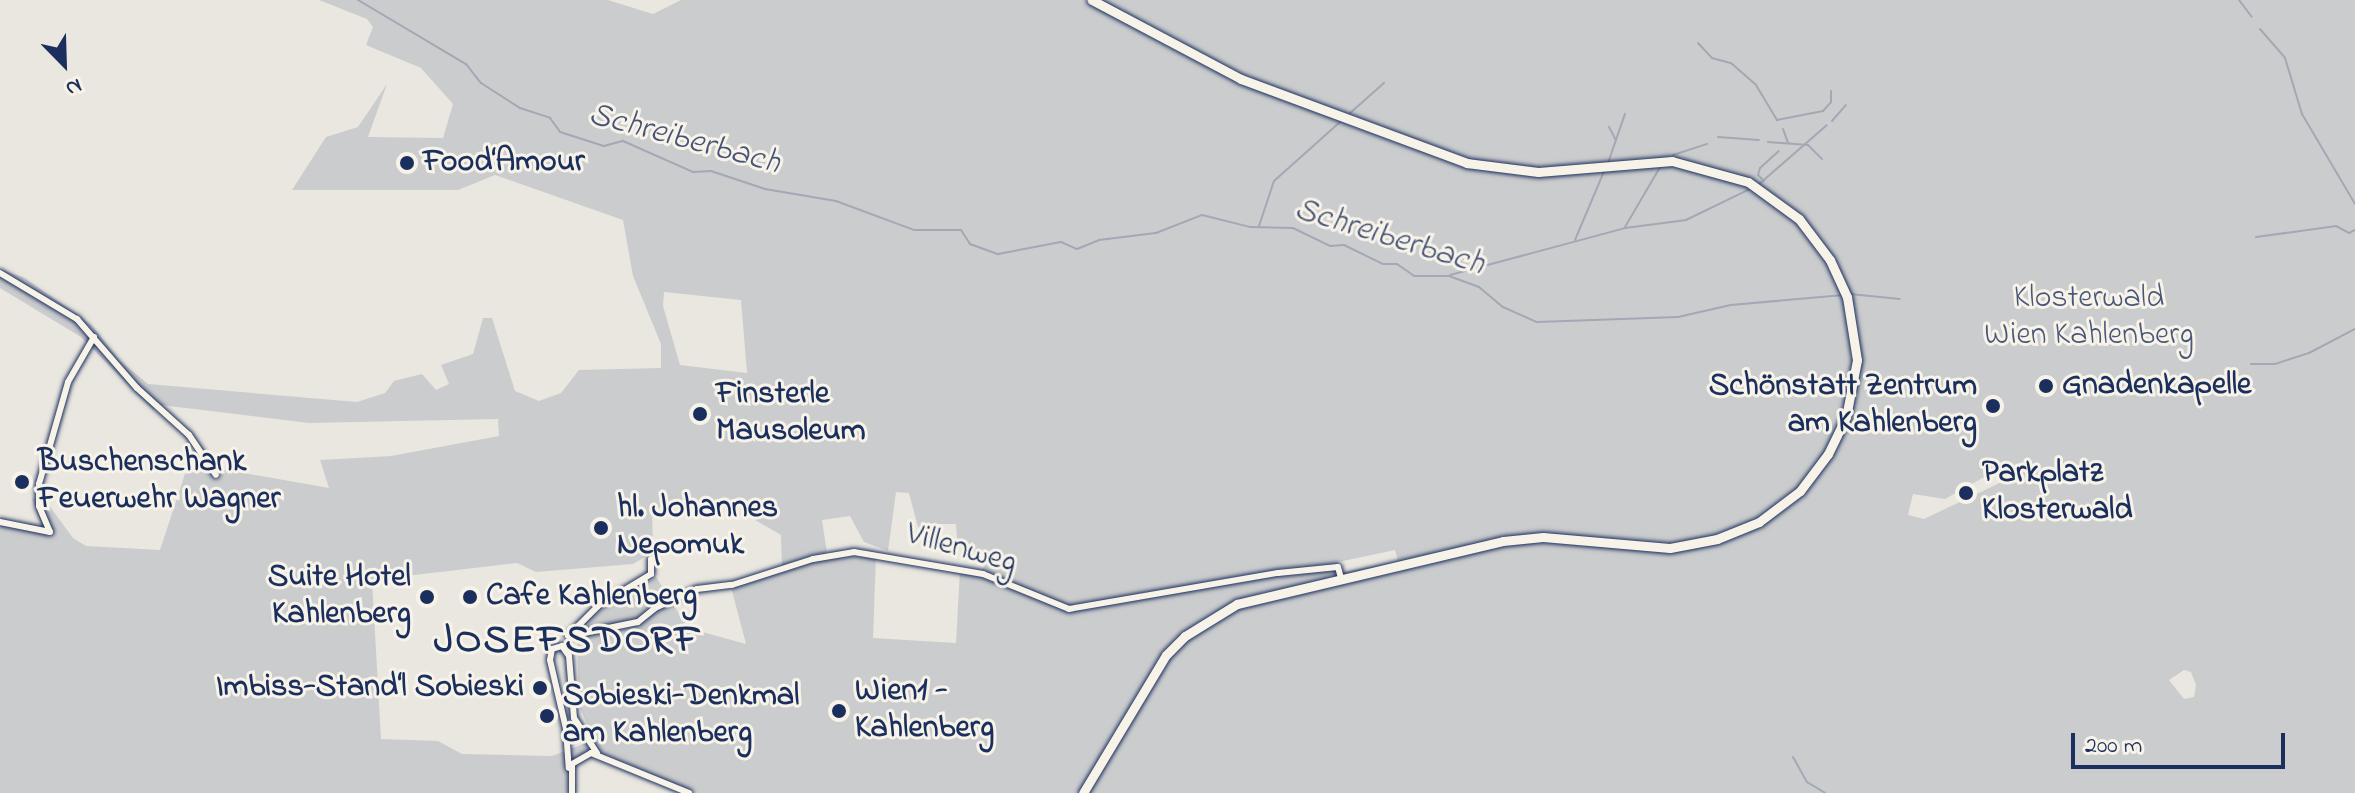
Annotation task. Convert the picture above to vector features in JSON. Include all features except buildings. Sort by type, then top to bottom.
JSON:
[{"type":"street","points":[[1083,793],[1156,668],[1185,636],[1247,600],[1529,538],[1644,549],[1683,547],[1759,522],[1800,491],[1842,429],[1856,369],[1852,318],[1841,281],[1809,230],[1763,190],[1748,182],[1690,164],[1619,162],[1538,172],[1489,168],[1356,122],[1227,72],[1092,0]]},
{"type":"street","points":[[0,273],[61,308],[94,337],[194,442],[216,475]]},
{"type":"street","points":[[0,522],[50,532],[39,506],[39,484],[68,382],[94,337]]},
{"type":"street","name":"Villenweg","points":[[569,636],[638,622],[655,608],[697,589],[732,585],[813,559],[854,552],[987,575],[1041,602],[1069,609],[1278,573],[1338,567],[1341,578]]},
{"type":"street","points":[[572,793],[566,729],[550,660],[552,649],[562,646],[598,606],[651,574],[651,559]]},
{"type":"street","points":[[562,646],[569,656],[574,718],[597,753],[689,793]]},
{"type":"street","points":[[569,782],[576,759],[597,753]]},
{"type":"green space","name":"Klosterwald Wien Kahlenberg","points":[[319,0],[608,0],[653,14],[681,0],[2355,0],[2355,793],[689,793],[593,756],[574,767],[576,793],[0,793],[0,520],[42,526],[32,499],[42,496],[73,538],[86,546],[160,550],[185,474],[215,468],[329,488],[320,460],[391,456],[499,436],[498,419],[309,423],[161,405],[153,410],[81,337],[0,288],[0,269],[25,278],[92,325],[119,360],[148,384],[357,402],[385,393],[394,381],[422,374],[436,390],[449,384],[441,365],[473,354],[483,318],[492,318],[515,391],[539,401],[561,393],[579,370],[661,368],[661,344],[633,276],[623,220],[495,175],[458,190],[292,190],[326,137],[358,127],[387,84],[368,137],[443,138],[453,104],[421,68],[366,45],[373,27],[367,19]],"holes":[[[664,292],[741,300],[747,373],[680,365],[663,306]],[[2000,468],[2008,479],[1924,519],[1908,515],[1913,494],[1945,499]],[[896,492],[909,493],[918,527],[931,532],[928,524],[956,524],[957,539],[987,562],[979,575],[960,570],[956,643],[873,638],[876,555],[822,559],[731,587],[746,644],[688,628],[656,577],[585,620],[577,637],[579,706],[594,740],[552,756],[462,754],[438,741],[381,739],[372,580],[517,563],[536,572],[633,564],[653,552],[652,508],[750,501],[755,520],[781,535],[782,569],[827,553],[822,520],[850,516],[864,542],[888,551]],[[1395,550],[1398,561],[1334,574],[1338,562]],[[2184,670],[2191,672],[2196,685],[2194,697],[2184,699],[2169,680]]]},
{"type":"waterway","name":"Schreiberbach","points":[[358,0],[466,64],[481,83],[520,108],[550,118],[560,132],[604,146],[623,141],[693,172],[711,171],[765,189],[836,201],[914,230],[961,230],[970,244],[998,254],[1061,242],[1077,249],[1099,240],[1156,233],[1202,215],[1250,227],[1293,228],[1330,246],[1344,245],[1383,264],[1397,264],[1414,276],[1449,276],[1479,287],[1503,307],[1537,322],[1678,317],[1731,305],[1844,295]]},
{"type":"waterway","points":[[2239,0],[2252,17]]},
{"type":"waterway","points":[[2260,29],[2285,58],[2302,114],[2355,204]]},
{"type":"waterway","points":[[1698,43],[1712,58],[1731,63],[1756,85],[1777,120],[1823,111],[1831,102],[1831,91]]},
{"type":"waterway","points":[[1349,114],[1384,83]]},
{"type":"waterway","points":[[1832,121],[1846,105]]},
{"type":"waterway","points":[[1608,163],[1625,114]]},
{"type":"waterway","points":[[1259,226],[1274,181],[1341,121]]},
{"type":"waterway","points":[[1758,185],[1827,125]]},
{"type":"waterway","points":[[1609,127],[1616,140]]},
{"type":"waterway","points":[[1783,129],[1788,143]]},
{"type":"waterway","points":[[1718,137],[1759,140]]},
{"type":"waterway","points":[[1768,142],[1808,145],[1822,159]]},
{"type":"waterway","points":[[1673,155],[1707,144]]},
{"type":"waterway","points":[[1764,181],[1758,175],[1760,168],[1779,151]]},
{"type":"waterway","points":[[1625,227],[1660,167]]},
{"type":"waterway","points":[[1575,240],[1605,169]]},
{"type":"waterway","points":[[1450,275],[1625,228],[1686,220],[1752,188]]},
{"type":"waterway","points":[[2256,237],[2336,226],[2349,233],[2355,230]]},
{"type":"waterway","name":"Schreiberbach","points":[[1850,294],[1900,299]]},
{"type":"waterway","points":[[2251,364],[2275,364],[2309,353],[2355,329]]},
{"type":"waterway","points":[[1793,757],[1807,782],[1825,793]]},
{"type":"place","name":"Food‘Amour","points":[[407,163]]},
{"type":"place","name":"Gnadenkapelle","points":[[2046,386]]},
{"type":"place","name":"Schönstatt Zentrum am Kahlenberg","points":[[1993,406]]},
{"type":"place","name":"Finsterle Mausoleum","points":[[700,414]]},
{"type":"place","name":"Buschenschank Feuerwehr Wagner","points":[[22,482]]},
{"type":"place","name":"Parkplatz Klosterwald","points":[[1966,493]]},
{"type":"place","name":"hl. Johannes Nepomuk","points":[[601,528]]},
{"type":"place","name":"Suite Hotel Kahlenberg","points":[[427,597]]},
{"type":"place","name":"Cafe Kahlenberg","points":[[470,597]]},
{"type":"place","name":"Imbiss-Stand‘l Sobieski","points":[[540,688]]},
{"type":"place","name":"Wien1 - Kahlenberg","points":[[839,711]]},
{"type":"place","name":"Sobieski-Denkmal am Kahlenberg","points":[[547,716]]},
{"type":"district","name":"JOSEFSDORF","points":[[568,642]]}]
